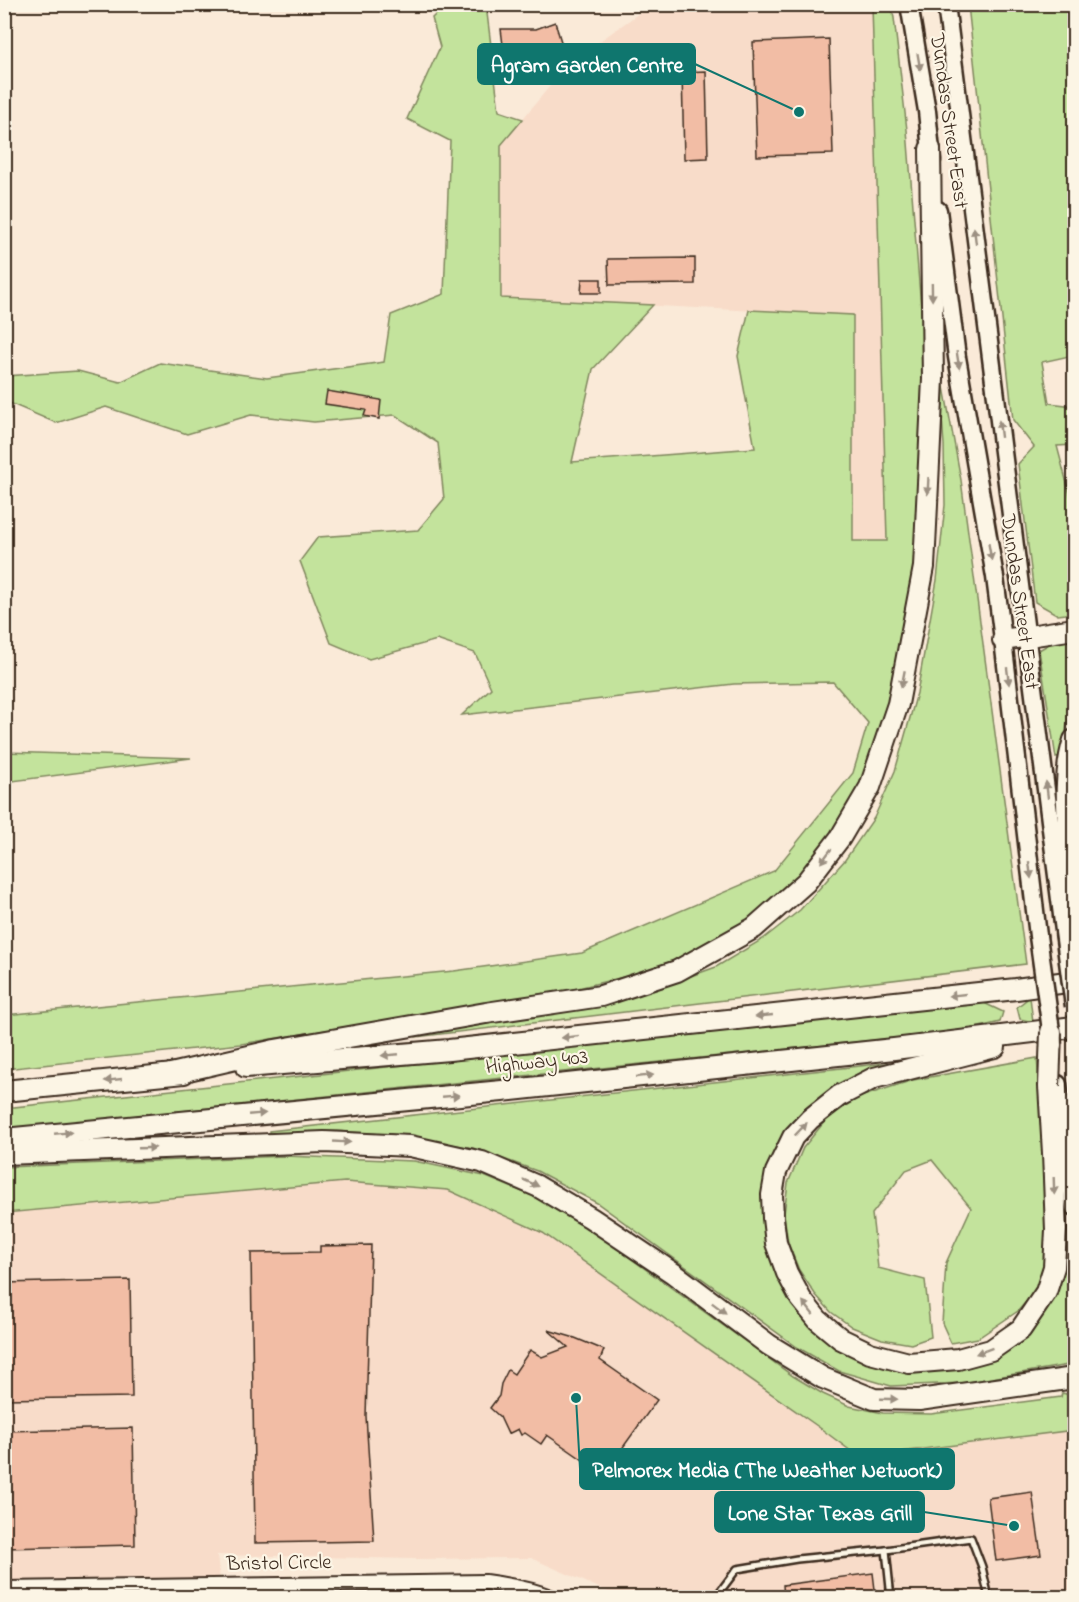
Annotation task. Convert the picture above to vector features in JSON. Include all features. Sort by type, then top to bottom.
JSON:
[{"type":"highway","points":[[171,1074],[275,1050],[486,1013],[601,996],[676,971],[754,928],[806,882],[840,838],[870,787],[898,704],[924,567],[933,379],[930,149]]},
{"type":"highway","points":[[1004,640],[1074,629]]},
{"type":"highway","points":[[1016,989],[1071,964],[1068,930],[1071,864],[1066,799],[1074,740]]},
{"type":"highway","name":"Highway 403","points":[[4,1091],[449,1050],[1074,981]]},
{"type":"highway","points":[[1051,1032],[1053,1085],[1056,1230],[1054,1267],[1046,1292],[1021,1329],[991,1350],[958,1359],[909,1363],[870,1353],[841,1339],[818,1320],[801,1299],[787,1273],[776,1243],[772,1195],[776,1172],[793,1137],[810,1119],[839,1096],[874,1078],[1074,1028]]},
{"type":"highway","name":"Highway 403","points":[[4,1139],[513,1090],[1074,1028]]},
{"type":"highway","points":[[4,1154],[324,1142],[410,1146],[482,1162],[537,1186],[591,1218],[673,1273],[769,1345],[823,1378],[874,1399],[919,1400],[1074,1378]]},
{"type":"main road","name":"Dundas Street East","points":[[909,4],[927,111],[957,357],[1004,640],[1051,1032]]},
{"type":"main road","name":"Dundas Street East","points":[[946,4],[1026,637],[1068,930]]},
{"type":"main road","points":[[1071,964],[1074,1006]]},
{"type":"main road","points":[[1053,1085],[1074,1207]]},
{"type":"street","name":"Bristol Circle","points":[[4,1589],[485,1582],[518,1587],[553,1598]]},
{"type":"lane","points":[[715,1598],[737,1569],[797,1559],[971,1538],[982,1567],[989,1598]]},
{"type":"lane","points":[[886,1550],[891,1598]]},
{"type":"shaded area","points":[[645,5],[872,5],[887,541],[852,541],[853,316],[501,298],[501,145],[569,63],[645,9]]},
{"type":"shaded area","points":[[345,1182],[448,1190],[543,1233],[859,1457],[1074,1430],[1074,1597],[618,1597],[531,1558],[413,1559],[217,1555],[222,1597],[5,1598],[5,1213]]},
{"type":"green space","points":[[446,5],[486,5],[499,111],[523,119],[501,145],[501,298],[653,305],[593,369],[572,462],[755,448],[738,356],[749,310],[853,315],[853,541],[887,541],[872,5],[891,5],[907,130],[930,423],[904,666],[862,801],[784,901],[669,966],[570,990],[241,1044],[5,1069],[5,1015],[454,971],[582,953],[774,871],[853,773],[868,723],[833,682],[734,684],[462,715],[491,688],[475,653],[437,640],[369,659],[331,643],[300,561],[318,537],[418,530],[444,499],[438,443],[395,415],[314,422],[251,415],[187,434],[106,407],[56,423],[5,401],[5,376],[78,371],[120,382],[160,363],[267,378],[384,362],[391,315],[444,294],[450,141],[407,119],[440,47],[432,18]]},
{"type":"green space","points":[[968,5],[1074,5],[1074,355],[1042,362],[1049,403],[1074,406],[1074,445],[1057,446],[1074,510],[1074,613],[1058,615],[1035,602],[1018,464],[1034,447],[1013,420]]},
{"type":"green space","points":[[942,376],[961,480],[1026,964],[416,1037],[416,1035],[523,1018],[635,996],[716,967],[763,939],[800,910],[845,860],[874,818],[895,771],[917,693],[937,580],[945,505],[944,445],[939,377]]},
{"type":"green space","points":[[1074,640],[1074,705],[1068,718],[1062,756],[1056,758],[1039,650],[1051,643]]},
{"type":"green space","points":[[5,752],[191,758],[5,782]]},
{"type":"green space","points":[[1030,997],[1033,1022],[1020,1019],[1017,1007]]},
{"type":"green space","points":[[984,1003],[1003,1012],[1000,1022],[963,1031],[5,1129],[5,1108]]},
{"type":"green space","points":[[1037,1058],[1050,1217],[1043,1282],[1018,1311],[978,1338],[951,1343],[942,1323],[946,1263],[971,1208],[932,1160],[906,1170],[872,1214],[878,1268],[925,1280],[931,1337],[911,1344],[882,1339],[852,1327],[831,1312],[815,1294],[799,1270],[788,1243],[784,1214],[788,1183],[803,1148],[825,1121],[857,1098],[913,1080]]},
{"type":"green space","points":[[914,1060],[849,1082],[814,1103],[786,1136],[770,1172],[797,1307],[904,1370],[946,1371],[987,1361],[1021,1340],[1062,1244],[1065,1243],[1074,1304],[1074,1364],[962,1383],[891,1386],[839,1371],[797,1347],[597,1203],[537,1171],[473,1148],[399,1135],[335,1131],[269,1134],[269,1131]]},
{"type":"green space","points":[[285,1156],[414,1161],[484,1176],[542,1200],[593,1231],[793,1376],[849,1406],[883,1413],[931,1414],[1061,1397],[1062,1393],[1074,1396],[1074,1430],[859,1457],[543,1233],[448,1190],[345,1182],[5,1213],[5,1167]]},
{"type":"building","points":[[555,22],[562,45],[536,52],[532,60],[499,58],[499,45],[503,45],[501,29],[536,29]]},
{"type":"building","points":[[829,39],[833,154],[757,156],[753,42]]},
{"type":"building","points":[[706,71],[708,158],[684,159],[682,72]]},
{"type":"building","points":[[695,258],[695,284],[609,285],[608,259]]},
{"type":"building","points":[[582,279],[601,279],[601,293],[581,293]]},
{"type":"building","points":[[327,391],[381,400],[379,419],[364,416],[366,410],[325,404]]},
{"type":"building","points":[[371,1245],[366,1416],[374,1541],[255,1543],[251,1253],[320,1252],[320,1246]]},
{"type":"building","points":[[130,1280],[132,1397],[4,1399],[4,1283]]},
{"type":"building","points":[[548,1330],[604,1350],[600,1360],[657,1400],[611,1464],[597,1454],[589,1464],[547,1435],[541,1444],[525,1433],[521,1435],[518,1429],[508,1434],[500,1417],[490,1408],[499,1396],[501,1384],[508,1370],[514,1374],[530,1350],[542,1357],[568,1347]]},
{"type":"building","points":[[133,1428],[135,1545],[4,1548],[4,1431]]},
{"type":"building","points":[[1032,1492],[1041,1555],[996,1561],[988,1498]]},
{"type":"building","points":[[873,1573],[876,1598],[784,1598],[783,1585]]},
{"type":"place","name":"Agram Garden Centre","points":[[799,112]]},
{"type":"place","name":"Pelmorex Media (The Weather Network)","points":[[576,1398]]},
{"type":"place","name":"Lone Star Texas Grill","points":[[1014,1526]]}]
